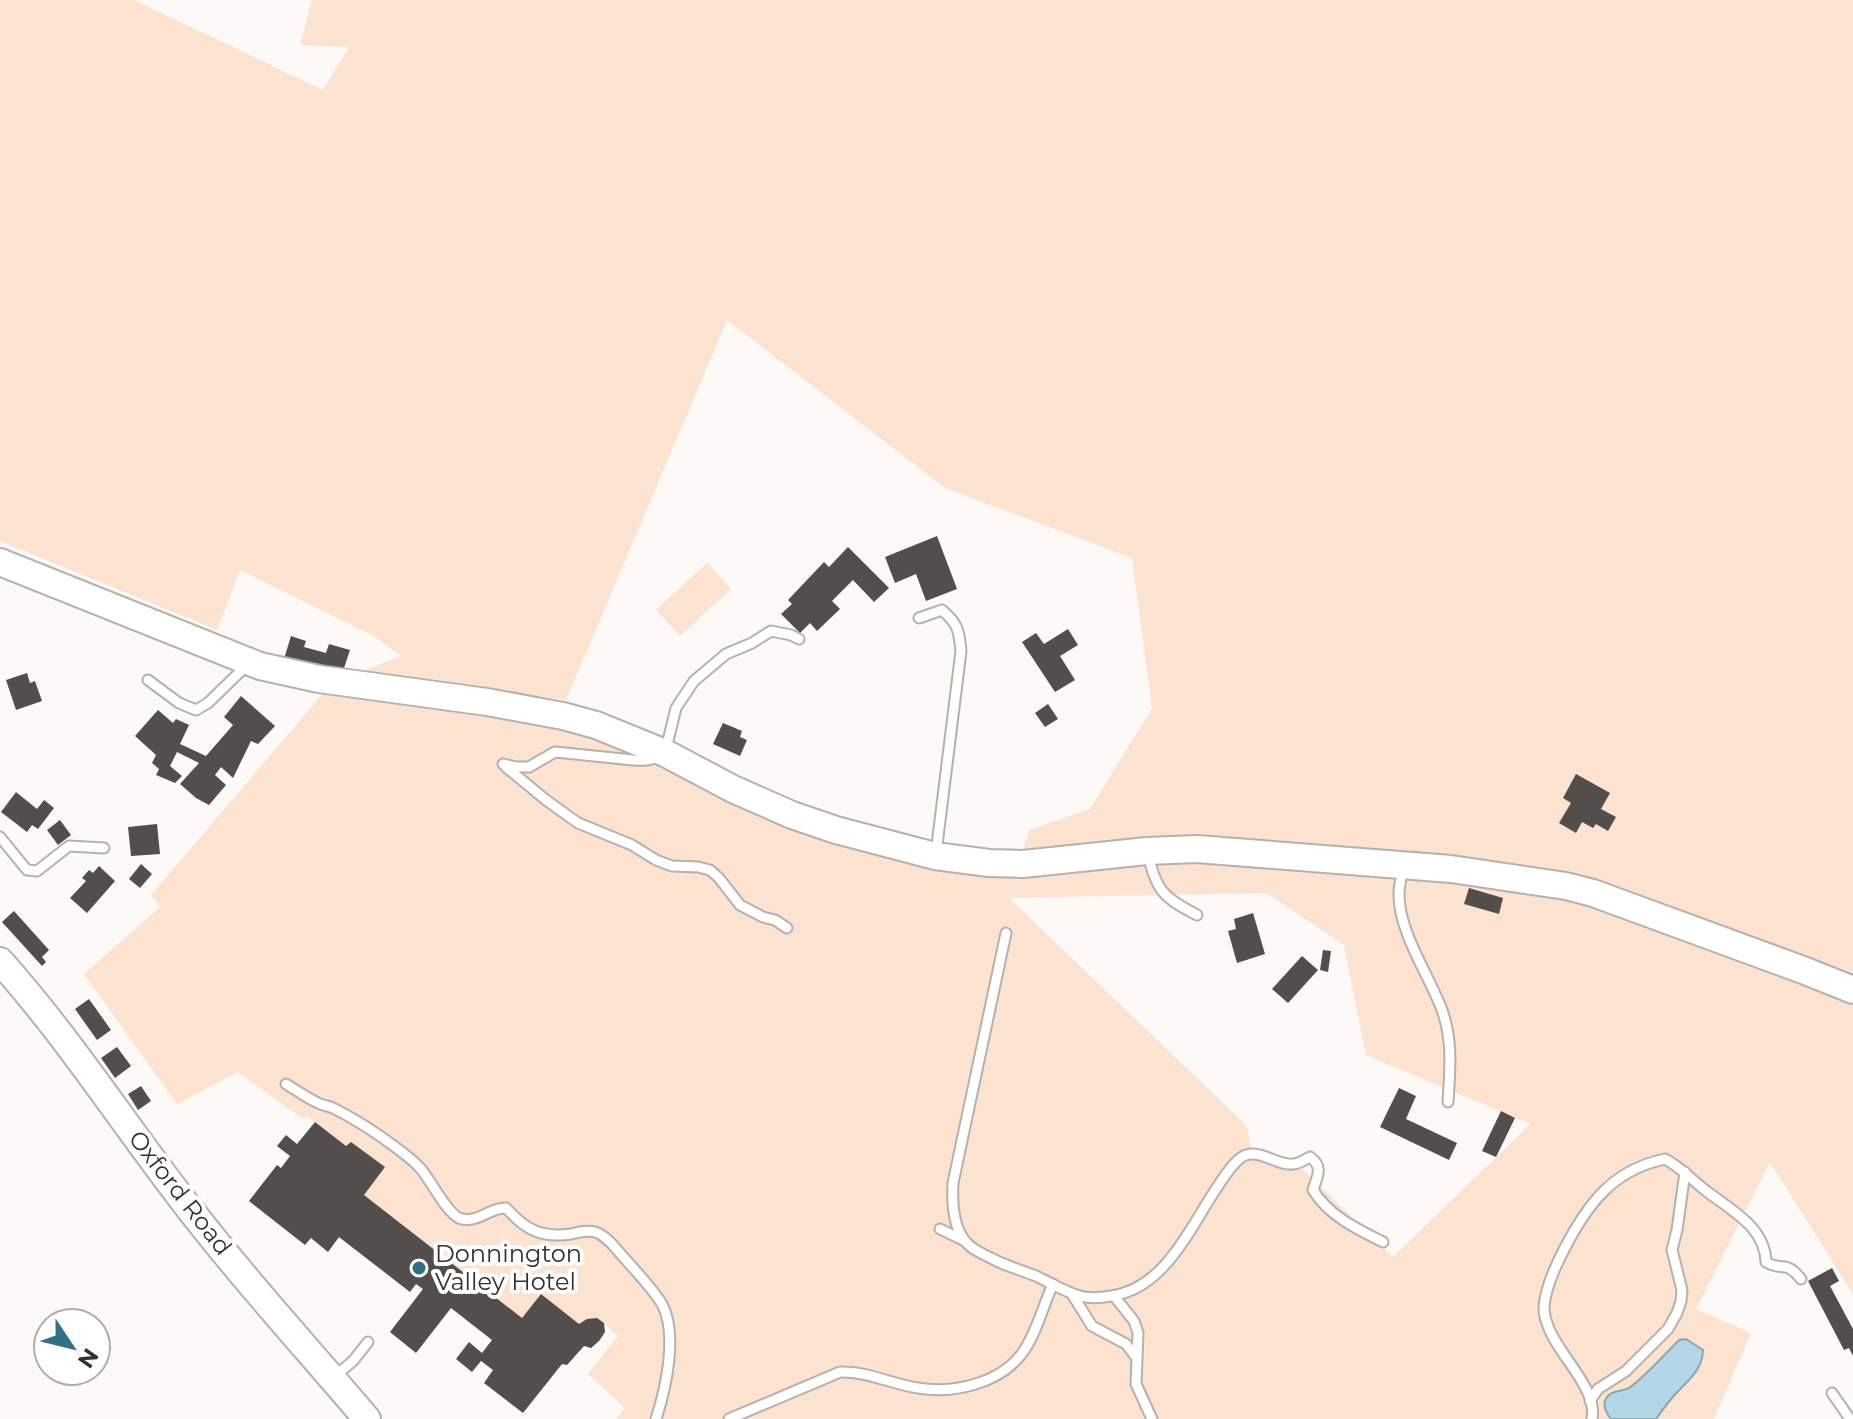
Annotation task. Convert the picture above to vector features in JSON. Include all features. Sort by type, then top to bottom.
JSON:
[{"type":"main road","points":[[0,562],[251,662],[289,674],[487,702],[563,716],[607,729],[665,753],[743,794],[792,815],[935,856],[1023,864],[1197,849],[1509,876],[1593,893],[1853,990]]},
{"type":"main road","name":"Oxford Road","points":[[0,961],[81,1059],[183,1201],[367,1419]]},
{"type":"lane","points":[[919,618],[942,610],[955,621],[961,651],[935,856]]},
{"type":"lane","points":[[787,928],[740,905],[710,870],[672,866],[632,845],[578,823],[503,764],[529,767],[555,752],[645,761],[657,758],[665,753],[676,708],[694,681],[726,654],[771,631],[799,639]]},
{"type":"lane","points":[[148,680],[179,703],[196,710],[208,703],[251,662]]},
{"type":"lane","points":[[0,837],[27,870],[37,871],[69,846],[104,848]]},
{"type":"lane","points":[[1147,851],[1152,875],[1159,889],[1176,904],[1197,915]]},
{"type":"lane","points":[[1403,865],[1399,895],[1404,923],[1442,1010],[1451,1050],[1448,1102]]},
{"type":"lane","points":[[965,1241],[955,1216],[953,1183],[1006,933]]},
{"type":"lane","points":[[286,1084],[353,1119],[399,1150],[422,1170],[452,1213],[461,1219],[473,1219],[497,1208],[506,1208],[535,1233],[563,1235],[591,1232],[604,1237],[649,1286],[667,1316],[668,1360],[656,1419]]},
{"type":"lane","points":[[940,1229],[991,1259],[1071,1293],[1097,1298],[1114,1296],[1141,1286],[1168,1262],[1223,1180],[1246,1155],[1287,1164],[1313,1158],[1320,1168],[1313,1190],[1317,1198],[1340,1218],[1383,1242]]},
{"type":"lane","points":[[1592,1419],[1590,1401],[1553,1339],[1544,1308],[1558,1260],[1585,1215],[1602,1194],[1621,1178],[1643,1164],[1665,1159],[1739,1213],[1762,1239],[1766,1262],[1792,1269],[1801,1279]]},
{"type":"lane","points":[[1590,1401],[1598,1389],[1626,1371],[1668,1329],[1677,1313],[1682,1290],[1672,1250],[1685,1172]]},
{"type":"lane","points":[[729,1419],[840,1372],[856,1371],[933,1390],[953,1389],[997,1375],[1023,1352],[1053,1284]]},
{"type":"lane","points":[[1071,1293],[1092,1326],[1126,1344],[1136,1357]]},
{"type":"lane","points":[[1114,1296],[1134,1321],[1138,1333],[1136,1384],[1152,1419]]},
{"type":"lane","points":[[332,1379],[353,1361],[368,1342]]},
{"type":"lane","points":[[1832,1393],[1850,1419]]},
{"type":"shaded area","points":[[0,0],[134,0],[323,90],[349,47],[300,45],[312,0],[1853,0],[1853,1294],[1770,1162],[1696,1309],[1751,1333],[1714,1419],[616,1419],[625,1408],[588,1374],[618,1336],[604,1324],[591,1319],[579,1324],[541,1294],[522,1318],[364,1195],[385,1167],[351,1142],[346,1146],[307,1116],[303,1119],[238,1072],[177,1104],[84,974],[160,907],[151,895],[331,684],[401,656],[374,636],[240,570],[217,630],[0,541]],"holes":[[[727,320],[945,488],[1132,558],[1152,708],[1090,809],[1029,830],[1019,863],[763,803],[563,716],[474,705],[482,688],[566,700]],[[1267,893],[1344,945],[1366,1055],[1530,1124],[1393,1257],[1295,1162],[1252,1154],[1247,1126],[1009,898]]]},
{"type":"shaded area","points":[[707,563],[731,589],[680,636],[656,610]]},
{"type":"water","points":[[1686,1339],[1703,1350],[1700,1365],[1656,1419],[1611,1419],[1605,1406],[1609,1395],[1632,1386],[1679,1340]]},
{"type":"building","points":[[937,536],[957,589],[926,601],[916,574],[895,583],[885,557]]},
{"type":"building","points":[[848,547],[889,588],[874,602],[853,580],[832,601],[840,609],[817,631],[810,623],[800,633],[781,614],[792,604],[788,600],[824,562],[829,567]]},
{"type":"building","points":[[1068,629],[1078,645],[1060,656],[1075,680],[1055,692],[1022,642],[1036,633],[1044,644]]},
{"type":"building","points":[[291,636],[306,641],[304,647],[326,653],[329,644],[350,650],[341,677],[284,659]]},
{"type":"building","points":[[27,673],[30,683],[35,681],[42,701],[16,710],[6,680]]},
{"type":"building","points":[[241,696],[275,726],[258,744],[251,741],[233,778],[221,767],[215,775],[226,785],[209,805],[180,784],[199,763],[177,752],[170,766],[182,776],[175,783],[156,775],[159,769],[152,763],[156,755],[135,736],[158,710],[173,723],[176,719],[189,725],[180,744],[206,756],[233,725],[224,717]]},
{"type":"building","points":[[1048,704],[1058,719],[1045,727],[1035,713]]},
{"type":"building","points":[[723,723],[742,731],[740,737],[747,740],[740,756],[713,744]]},
{"type":"building","points":[[1576,774],[1610,793],[1601,809],[1616,817],[1608,831],[1596,824],[1593,828],[1582,822],[1576,833],[1559,823],[1571,803],[1563,798]]},
{"type":"building","points":[[16,792],[37,809],[44,800],[54,808],[38,829],[32,825],[27,832],[1,812]]},
{"type":"building","points":[[60,820],[71,835],[58,845],[47,830]]},
{"type":"building","points":[[157,824],[160,854],[131,856],[128,827]]},
{"type":"building","points":[[141,864],[152,874],[140,888],[129,879]]},
{"type":"building","points":[[99,866],[115,881],[87,913],[70,898],[86,881],[82,878],[89,870],[93,873]]},
{"type":"building","points":[[1469,888],[1503,898],[1499,914],[1464,904]]},
{"type":"building","points":[[14,911],[49,950],[42,957],[46,962],[42,966],[2,922]]},
{"type":"building","points":[[1253,913],[1265,954],[1237,963],[1228,931],[1236,929],[1234,919]]},
{"type":"building","points":[[1323,950],[1331,951],[1328,972],[1320,970]]},
{"type":"building","points":[[1302,956],[1318,970],[1288,1003],[1272,989]]},
{"type":"building","points":[[89,999],[111,1030],[97,1040],[75,1009]]},
{"type":"building","points":[[117,1047],[131,1066],[115,1078],[101,1058]]},
{"type":"building","points":[[141,1086],[151,1101],[138,1110],[128,1094]]},
{"type":"building","points":[[1399,1088],[1416,1096],[1406,1119],[1457,1143],[1449,1160],[1380,1127]]},
{"type":"building","points":[[1501,1111],[1515,1118],[1496,1157],[1482,1151]]},
{"type":"building","name":"Donnington Valley Hotel","points":[[315,1122],[346,1146],[351,1142],[385,1167],[364,1195],[522,1318],[541,1294],[579,1324],[597,1318],[604,1323],[605,1332],[599,1341],[591,1348],[584,1346],[567,1365],[562,1364],[523,1413],[484,1383],[493,1370],[481,1361],[472,1372],[456,1359],[469,1342],[482,1353],[492,1340],[451,1308],[416,1353],[390,1332],[423,1289],[416,1284],[410,1292],[339,1237],[328,1252],[311,1238],[305,1245],[249,1201],[277,1165],[281,1168],[290,1156],[277,1146],[286,1135],[297,1144]]},
{"type":"building","points":[[1832,1268],[1839,1281],[1830,1286],[1853,1329],[1853,1356],[1849,1348],[1844,1350],[1808,1281]]},
{"type":"place","name":"Donnington Valley Hotel","points":[[419,1268]]}]
